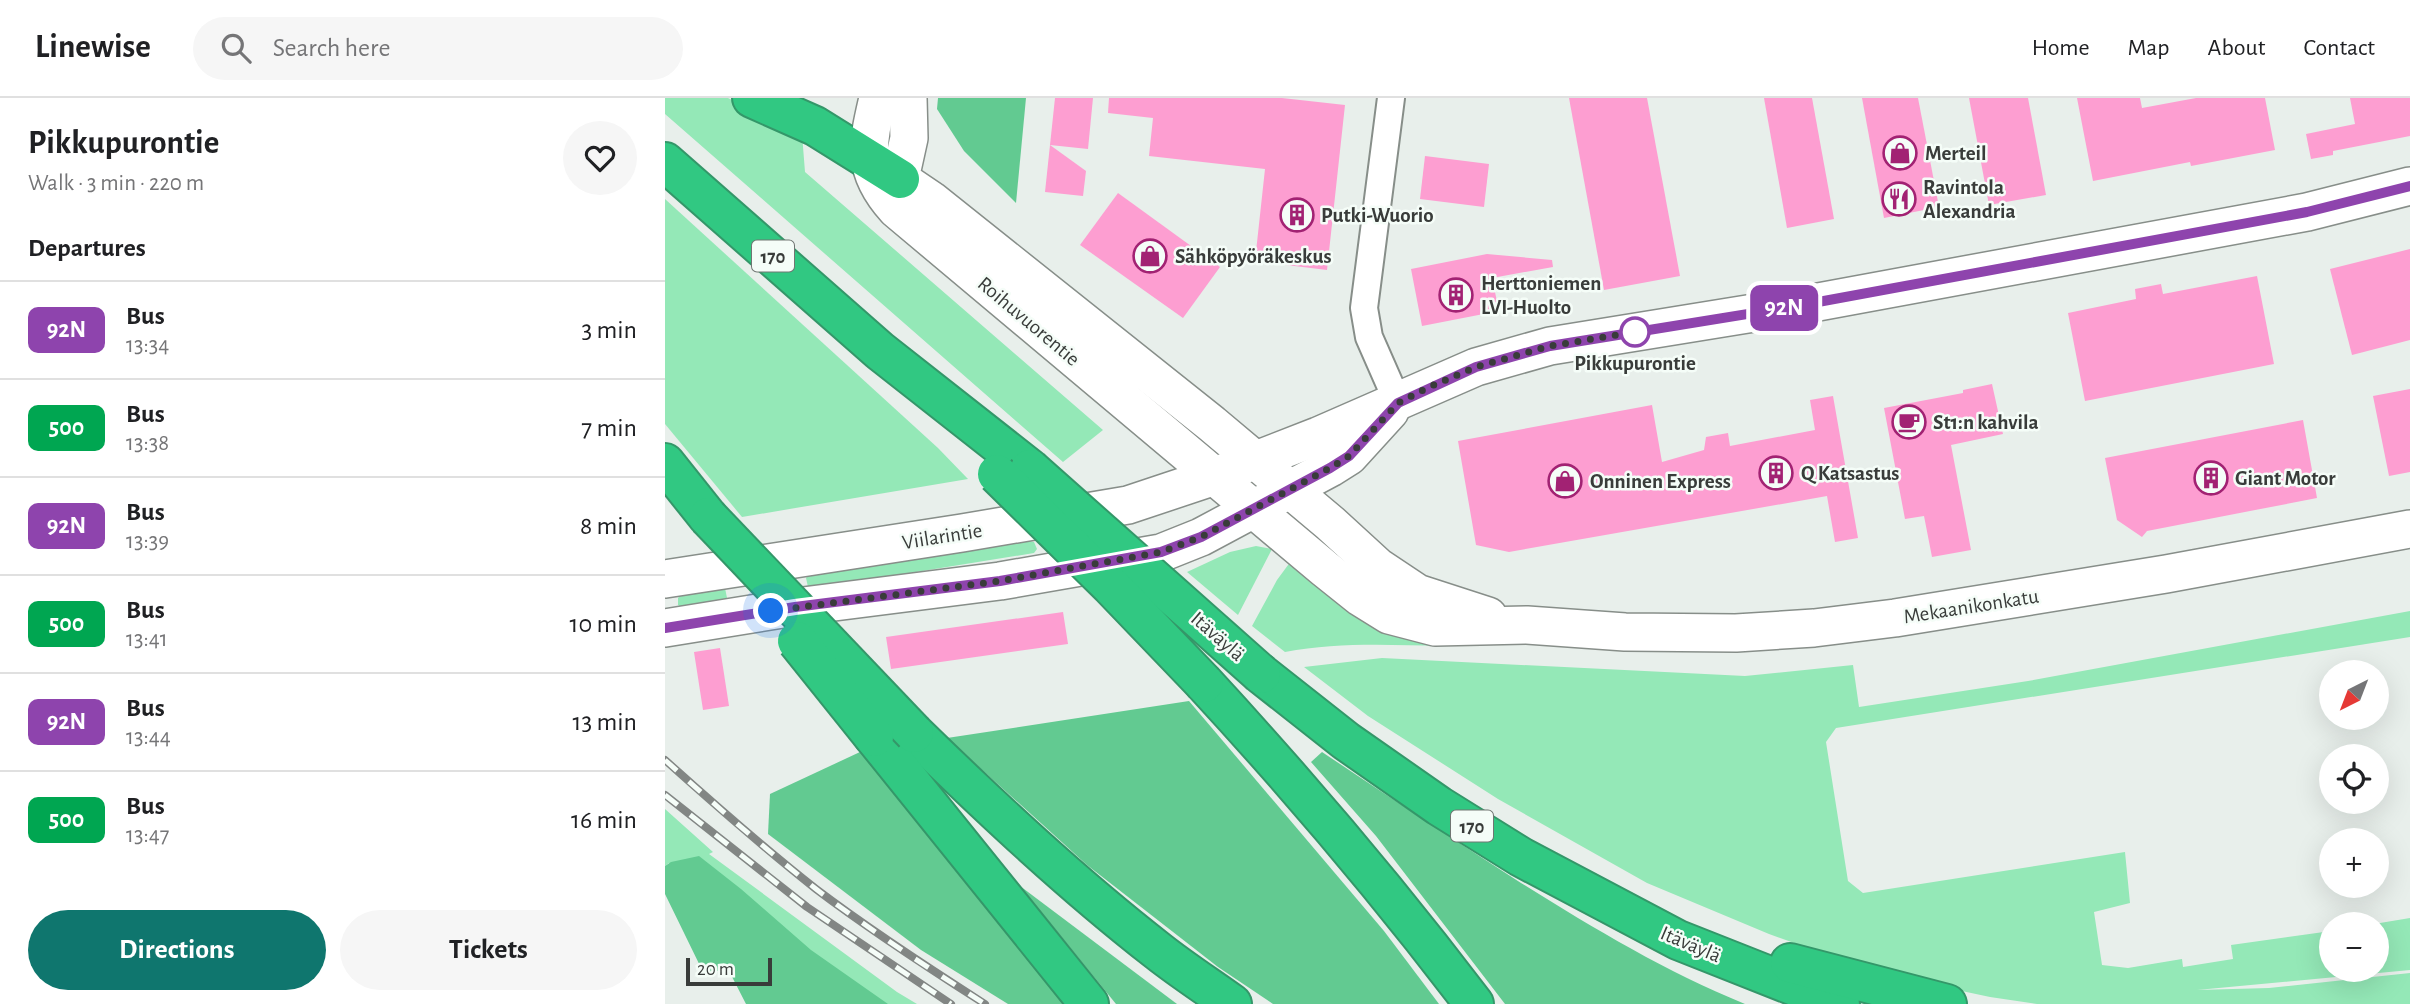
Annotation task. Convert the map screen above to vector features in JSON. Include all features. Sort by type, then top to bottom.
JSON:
[{"type":"highway","points":[[753,98],[815,126],[900,179]]},
{"type":"highway","name":"Itäväylä","points":[[665,162],[1013,472],[1346,741],[1439,806],[1521,858],[1678,940],[1840,1004]]},
{"type":"highway","points":[[665,463],[708,517],[814,665],[1089,1004]]},
{"type":"highway","points":[[1013,472],[1111,586],[1204,683],[1329,822],[1412,922],[1473,1004]]},
{"type":"highway","points":[[708,517],[914,733],[992,809],[1067,876],[1159,951],[1232,1004]]},
{"type":"highway","points":[[1678,940],[1815,968],[1947,1004]]},
{"type":"main road","name":"Roihuvuorentie","points":[[878,98],[868,158],[880,192],[896,209],[1256,509]]},
{"type":"main road","points":[[900,179],[909,138],[908,98]]},
{"type":"main road","name":"Roihuvuorentie","points":[[900,179],[931,200],[1292,491]]},
{"type":"main road","name":"Viilarintie","points":[[665,579],[1128,505],[1257,461],[1398,403],[1476,367],[1550,346],[1791,307],[2307,212],[2410,186]]},
{"type":"main road","points":[[665,628],[795,607],[1000,581],[1161,552],[1201,537],[1292,491],[1349,456],[1398,403]]},
{"type":"main road","name":"Mekaanikonkatu","points":[[1292,491],[1372,562],[1417,593],[1471,611],[1527,625]]},
{"type":"main road","name":"Mekaanikonkatu","points":[[1256,509],[1351,590],[1389,615],[1435,627],[1527,625],[1639,632],[1736,632],[1814,628],[1895,618],[2410,529]]},
{"type":"street","points":[[1391,98],[1364,308],[1369,337],[1398,403]]},
{"type":"green space","points":[[665,98],[728,98],[802,134],[805,172],[1103,430],[1063,462],[665,114]]},
{"type":"green space","points":[[938,98],[1026,98],[1016,203],[964,151],[937,109]]},
{"type":"green space","points":[[665,199],[938,448],[968,479],[742,517],[665,424]]},
{"type":"green space","points":[[1034,542],[1037,549],[1034,553],[811,589],[806,578],[808,575]]},
{"type":"green space","points":[[1256,546],[1272,549],[1238,615],[1187,572],[1230,552]]},
{"type":"green space","points":[[1291,561],[1422,640],[1442,646],[1344,645],[1285,652],[1252,626],[1277,580]]},
{"type":"green space","points":[[725,588],[727,598],[721,601],[682,608],[678,605],[681,595]]},
{"type":"green space","points":[[2410,611],[2410,637],[1836,728],[1826,742],[1848,881],[1863,893],[2125,852],[2130,903],[2094,912],[2102,965],[2128,968],[2182,959],[2183,967],[2233,959],[2231,945],[2319,933],[2319,979],[2197,990],[2269,988],[2325,982],[2389,982],[2389,975],[2410,973],[2410,1004],[2037,1004],[1882,974],[1769,934],[1647,883],[1498,799],[1368,716],[1304,667],[1382,658],[1745,676],[1853,665],[1859,707],[2028,681]]},
{"type":"green space","points":[[1189,701],[1384,931],[1439,1004],[1273,1004],[1218,967],[1087,865],[947,738]]},
{"type":"green space","points":[[860,752],[1070,1004],[1008,1004],[921,950],[768,834],[770,794]]},
{"type":"green space","points":[[1322,752],[1575,916],[1658,964],[1745,1004],[1505,1004],[1376,836],[1311,762]]},
{"type":"green space","points":[[665,809],[713,852],[709,854],[917,1004],[752,1004],[669,863],[665,866]]},
{"type":"green space","points":[[699,856],[811,950],[888,1004],[746,1004],[727,967],[705,976],[665,894],[665,866],[671,862]]},
{"type":"green space","points":[[1020,886],[1177,1004],[1116,1004]]},
{"type":"green space","points":[[2410,918],[2410,970],[2389,972],[2389,922]]},
{"type":"building","points":[[1055,98],[1093,98],[1088,149],[1050,145]]},
{"type":"building","name":"Putki-Wuorio","points":[[1109,98],[1282,98],[1345,105],[1327,270],[1255,261],[1265,169],[1149,156],[1153,118],[1108,113]]},
{"type":"building","points":[[1569,98],[1647,98],[1680,276],[1604,290]]},
{"type":"building","points":[[1764,98],[1812,98],[1834,219],[1787,228]]},
{"type":"building","name":"Merteil","points":[[1862,98],[1918,98],[1939,207],[1884,218]]},
{"type":"building","points":[[1969,98],[2028,98],[2046,195],[1989,205]]},
{"type":"building","points":[[2077,98],[2140,98],[2142,108],[2196,98],[2265,98],[2275,150],[2191,166],[2190,162],[2093,181]]},
{"type":"building","points":[[2350,98],[2410,98],[2410,136],[2333,151],[2333,155],[2311,159],[2306,134],[2355,124]]},
{"type":"building","points":[[1050,145],[1086,171],[1083,196],[1045,192]]},
{"type":"building","points":[[1425,156],[1489,164],[1484,207],[1420,199]]},
{"type":"building","name":"Sähköpyöräkeskus","points":[[1118,193],[1220,267],[1183,318],[1080,245]]},
{"type":"building","points":[[2410,249],[2410,340],[2352,355],[2330,269]]},
{"type":"building","name":"Herttoniemen LVI-Huolto","points":[[1487,254],[1552,260],[1553,267],[1492,278],[1499,311],[1422,326],[1411,269]]},
{"type":"building","points":[[2257,276],[2274,364],[2085,401],[2068,313],[2136,299],[2135,289],[2161,284],[2163,294]]},
{"type":"building","points":[[1992,384],[2003,434],[1951,445],[1971,550],[1932,557],[1924,516],[1905,519],[1884,408],[1963,393],[1963,390]]},
{"type":"building","points":[[2410,389],[2410,472],[2389,476],[2373,396]]},
{"type":"building","name":"Onninen Express","points":[[1833,396],[1858,538],[1835,542],[1827,496],[1509,552],[1476,545],[1458,441],[1652,405],[1662,462],[1704,450],[1706,437],[1728,433],[1730,446],[1815,430],[1810,400]]},
{"type":"building","name":"Giant Motor","points":[[2303,420],[2317,498],[2147,531],[2142,537],[2117,520],[2105,458]]},
{"type":"building","points":[[1063,612],[1068,644],[891,669],[886,637]]},
{"type":"building","points":[[720,648],[729,706],[703,710],[694,652]]},
{"type":"railway","points":[[665,760],[739,826],[816,889],[985,1004]]},
{"type":"railway","points":[[665,795],[807,907],[951,1004]]},
{"type":"bus line","name":"92N","points":[[665,628],[795,607],[1000,581],[1161,552],[1201,537],[1292,491],[1330,468],[1349,456],[1398,403],[1476,367],[1550,346],[1791,307],[2307,212],[2410,186]]},
{"type":"place","name":"Merteil","points":[[1900,153]]},
{"type":"place","name":"Ravintola Alexandria","points":[[1899,199]]},
{"type":"place","name":"Putki-Wuorio","points":[[1297,215]]},
{"type":"place","name":"Sähköpyöräkeskus","points":[[1150,256]]},
{"type":"place","name":"Herttoniemen LVI-Huolto","points":[[1456,295]]},
{"type":"place","name":"Pikkupurontie","points":[[1635,332]]},
{"type":"place","name":"St1:n kahvila","points":[[1909,422]]},
{"type":"place","name":"Q Katsastus","points":[[1776,473]]},
{"type":"place","name":"Giant Motor","points":[[2211,478]]},
{"type":"place","name":"Onninen Express","points":[[1565,481]]},
{"type":"route","points":[[771,611],[1000,581],[1161,552],[1186,544],[1292,491],[1349,456],[1398,403],[1427,388],[1476,367],[1550,346],[1635,332]]}]
